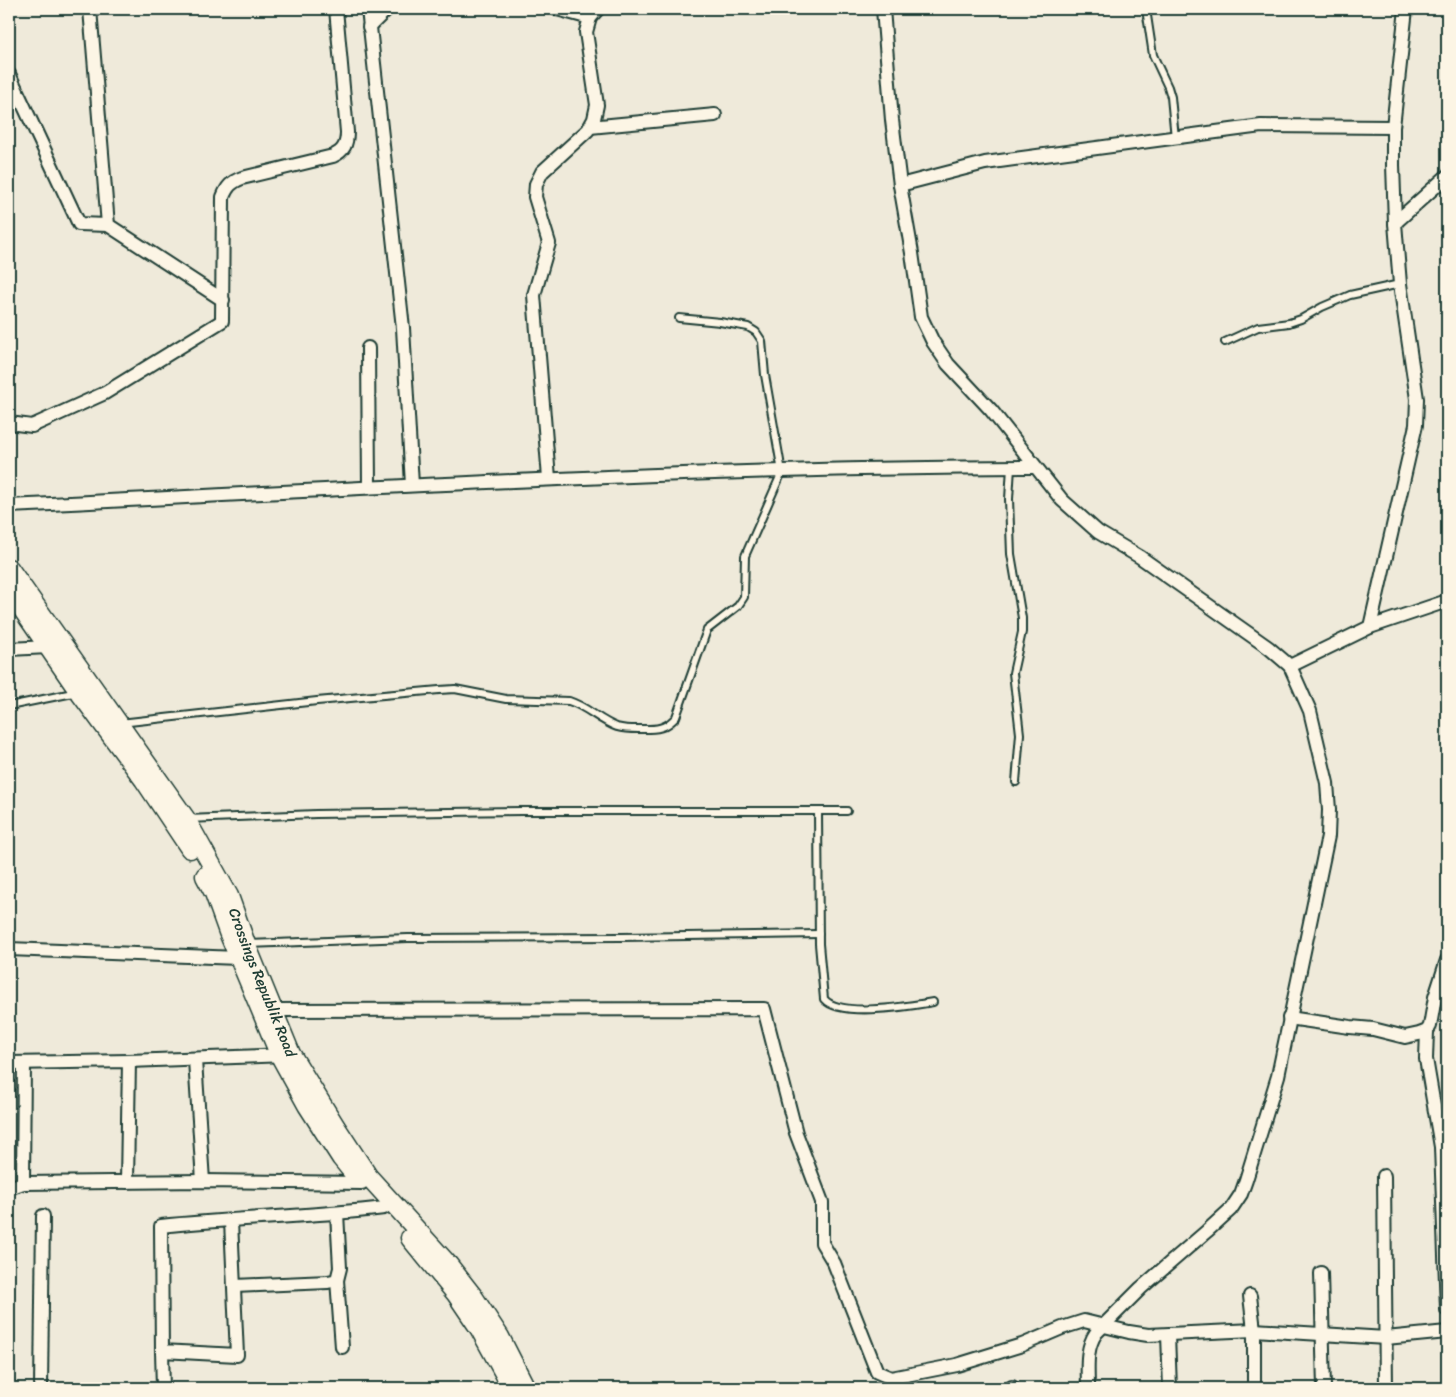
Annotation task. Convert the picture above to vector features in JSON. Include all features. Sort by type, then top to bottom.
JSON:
[{"type":"street","points":[[90,9],[108,225]]},
{"type":"street","points":[[9,423],[32,426],[105,393],[222,321],[223,197],[226,188],[233,181],[242,178],[333,156],[340,153],[344,147],[347,132],[336,9]]},
{"type":"street","points":[[368,9],[403,328],[412,485]]},
{"type":"street","points":[[369,27],[387,9]]},
{"type":"street","points":[[549,478],[534,295],[549,243],[535,197],[536,184],[542,172],[590,127],[597,105],[586,32],[594,14],[558,9]]},
{"type":"street","points":[[883,9],[892,120],[900,184],[921,317],[933,342],[948,364],[991,410],[1034,467],[1062,500],[1098,532],[1140,557],[1269,648],[1290,666],[1310,711],[1327,783],[1328,836],[1271,1103],[1241,1194],[1231,1209],[1141,1288],[1103,1325],[1091,1340],[1088,1351],[1088,1388]]},
{"type":"street","points":[[1370,627],[1416,425],[1417,399],[1400,284],[1395,223],[1393,127],[1406,9]]},
{"type":"street","points":[[9,74],[79,224],[108,225],[223,300]]},
{"type":"street","points":[[590,127],[715,115]]},
{"type":"street","points":[[900,184],[985,163],[1261,126],[1393,127]]},
{"type":"street","points":[[1395,223],[1447,176]]},
{"type":"street","points":[[368,348],[369,487]]},
{"type":"street","points":[[9,506],[549,478],[1034,467]]},
{"type":"street","name":"Crossings Republik Road","points":[[9,568],[186,819],[229,896],[242,951],[273,1010],[286,1055],[368,1176],[448,1264],[473,1296],[500,1337],[526,1388]]},
{"type":"street","points":[[9,590],[79,692],[144,780],[197,860],[242,951],[307,1105],[341,1158],[456,1294],[480,1328],[512,1388]]},
{"type":"street","points":[[1290,666],[1370,627],[1447,601]]},
{"type":"street","points":[[9,650],[48,647]]},
{"type":"street","points":[[9,950],[242,951]]},
{"type":"street","points":[[1447,960],[1435,997],[1430,1026],[1427,1031],[1426,1059],[1444,1147],[1447,1310]]},
{"type":"street","points":[[273,1010],[764,1009],[796,1133],[822,1202],[822,1243],[834,1262],[877,1372],[890,1378],[957,1365],[1022,1345],[1084,1321],[1138,1333],[1168,1335],[1254,1330],[1386,1338],[1447,1332]]},
{"type":"street","points":[[1289,1018],[1373,1029],[1405,1037],[1427,1031]]},
{"type":"street","points":[[9,1063],[195,1060],[286,1055]]},
{"type":"street","points":[[195,1060],[203,1181]]},
{"type":"street","points":[[127,1182],[129,1061]]},
{"type":"street","points":[[23,1183],[24,1062]]},
{"type":"street","points":[[1384,1176],[1386,1388]]},
{"type":"street","points":[[9,1188],[23,1183],[203,1181],[362,1183]]},
{"type":"street","points":[[163,1388],[161,1226],[384,1208]]},
{"type":"street","points":[[337,1213],[340,1268],[337,1280],[342,1346]]},
{"type":"street","points":[[41,1388],[43,1216]]},
{"type":"street","points":[[162,1351],[237,1355],[231,1221]]},
{"type":"street","points":[[1321,1273],[1324,1388]]},
{"type":"street","points":[[235,1286],[337,1280]]},
{"type":"street","points":[[1250,1296],[1254,1330],[1254,1388]]},
{"type":"street","points":[[1168,1335],[1170,1388]]},
{"type":"lane","points":[[1146,9],[1153,55],[1170,92],[1175,138]]},
{"type":"lane","points":[[1225,342],[1258,327],[1301,319],[1322,307],[1350,295],[1400,284]]},
{"type":"lane","points":[[119,723],[317,701],[456,689],[506,699],[568,701],[575,703],[617,727],[626,729],[662,728],[671,723],[676,717],[707,630],[738,606],[744,597],[745,556],[782,472],[765,375],[762,341],[756,332],[748,327],[679,318]]},
{"type":"lane","points":[[1010,467],[1011,554],[1022,618],[1022,632],[1013,673],[1020,734],[1016,782]]},
{"type":"lane","points":[[9,706],[79,692]]},
{"type":"lane","points":[[186,819],[316,814],[511,811],[847,811]]},
{"type":"lane","points":[[818,811],[819,934],[823,994],[827,1003],[833,1006],[863,1009],[900,1007],[933,1002]]},
{"type":"lane","points":[[242,951],[408,938],[622,938],[819,934]]}]
